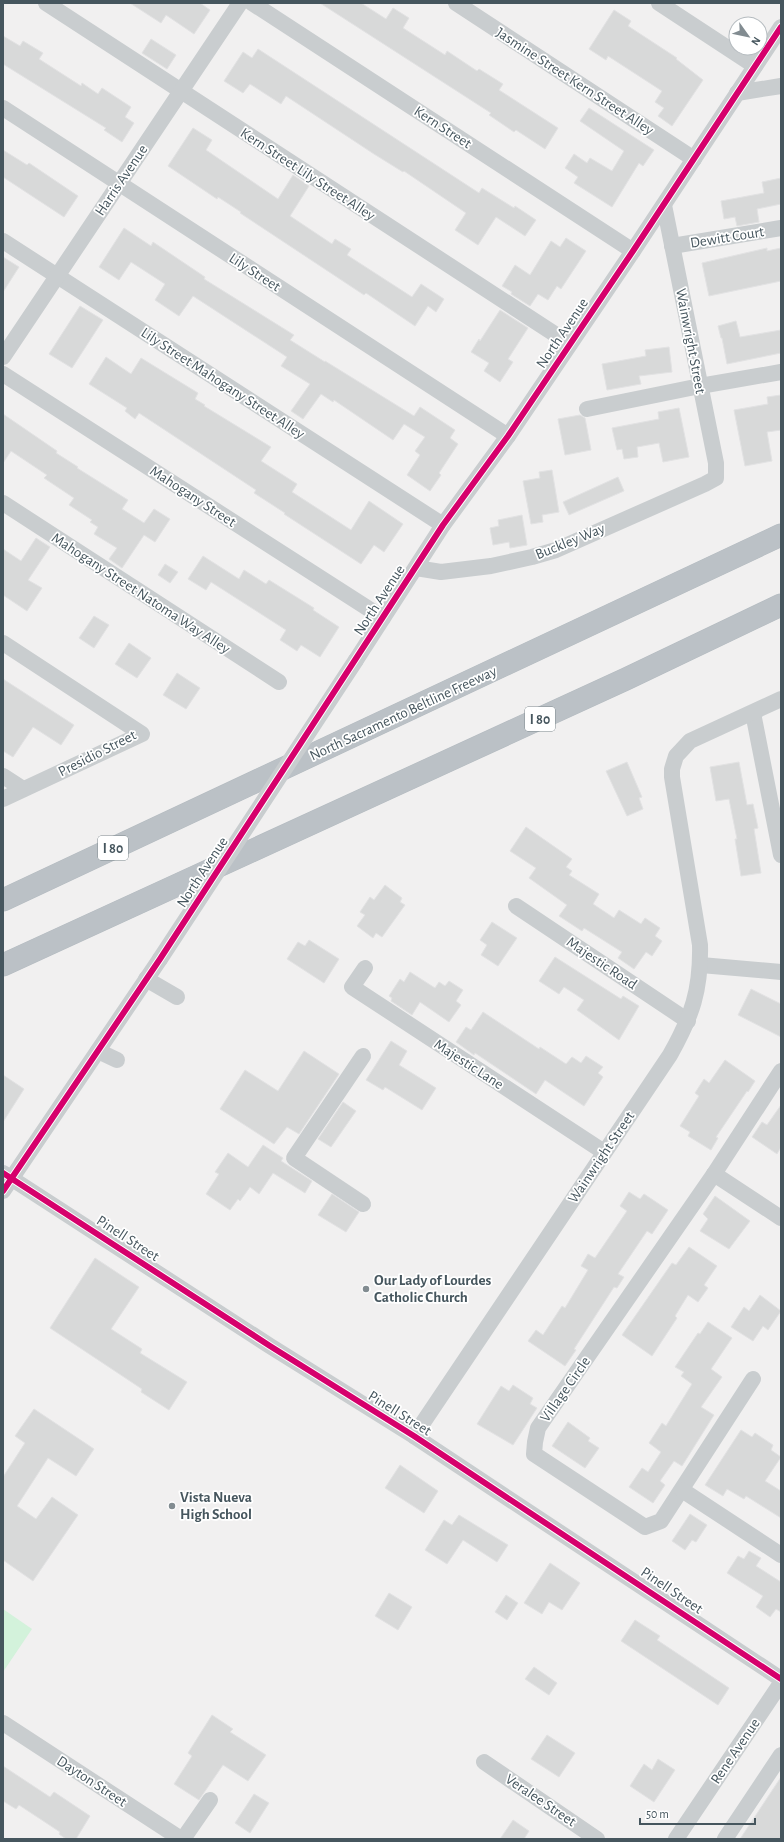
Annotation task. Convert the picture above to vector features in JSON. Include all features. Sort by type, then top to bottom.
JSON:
[{"type":"highway","name":"North Sacramento Beltline Freeway","points":[[3,900],[780,535]]},
{"type":"highway","name":"I 80","points":[[3,965],[632,676],[781,605]]},
{"type":"street","name":"Kern Street Lily Street Alley","points":[[46,3],[570,344]]},
{"type":"street","name":"Harris Avenue","points":[[3,357],[240,3]]},
{"type":"street","name":"Kern Street","points":[[252,3],[633,251]]},
{"type":"street","name":"Jasmine Street Kern Street Alley","points":[[456,3],[694,158]]},
{"type":"street","points":[[659,3],[755,66]]},
{"type":"street","name":"North Avenue","points":[[6,1181],[98,1051],[160,959],[443,525],[508,436],[664,205],[781,27]]},
{"type":"street","points":[[738,93],[781,86]]},
{"type":"street","name":"Lily Street","points":[[3,108],[508,436]]},
{"type":"street","name":"Wainwright Street","points":[[664,205],[716,463],[716,478]]},
{"type":"street","name":"Dewitt Court","points":[[672,246],[781,228]]},
{"type":"street","name":"Lily Street Mahogany Street Alley","points":[[3,241],[443,525]]},
{"type":"street","points":[[587,410],[700,386],[781,372]]},
{"type":"street","name":"Mahogany Street","points":[[3,374],[383,618]]},
{"type":"street","name":"Buckley Way","points":[[416,568],[441,572],[532,557],[556,550],[700,487],[716,478]]},
{"type":"street","name":"Mahogany Street Natoma Way Alley","points":[[3,503],[279,682]]},
{"type":"street","name":"Presidio Street","points":[[3,643],[142,734],[3,799]]},
{"type":"street","name":"Wainwright Street","points":[[414,1436],[670,1055],[688,1021],[695,1001],[700,965],[700,945],[672,778],[672,768],[676,756],[690,741],[781,700]]},
{"type":"street","points":[[753,713],[781,855]]},
{"type":"street","points":[[3,776],[23,789]]},
{"type":"street","name":"Majestic Road","points":[[516,906],[688,1021]]},
{"type":"street","points":[[700,965],[781,972]]},
{"type":"street","name":"Majestic Lane","points":[[365,968],[352,987],[604,1152]]},
{"type":"street","points":[[146,979],[177,997]]},
{"type":"street","points":[[98,1051],[117,1060]]},
{"type":"street","points":[[362,1204],[294,1158],[363,1056]]},
{"type":"street","name":"Village Circle","points":[[753,1379],[661,1522],[644,1527],[534,1454],[538,1428],[714,1174],[781,1071]]},
{"type":"street","points":[[714,1174],[781,1218]]},
{"type":"street","name":"Pinell Street","points":[[6,1181],[414,1436],[781,1679]]},
{"type":"street","points":[[682,1490],[781,1555]]},
{"type":"street","name":"Rene Avenue","points":[[676,1839],[781,1683]]},
{"type":"street","name":"Dayton Street","points":[[3,1723],[182,1839]]},
{"type":"street","points":[[725,1839],[781,1755]]},
{"type":"street","name":"Veralee Street","points":[[484,1762],[597,1839]]},
{"type":"street","points":[[182,1839],[210,1800]]},
{"type":"green space","points":[[3,1609],[32,1629],[3,1672]]},
{"type":"building","points":[[130,3],[200,3],[210,10],[194,34],[166,15],[161,23]]},
{"type":"building","points":[[320,3],[361,3],[386,19],[393,8],[409,18],[403,28],[445,55],[447,51],[477,71],[479,69],[503,84],[499,90],[558,128],[545,149],[516,130],[514,132],[489,115],[491,113]]},
{"type":"building","points":[[614,10],[631,21],[628,26],[677,58],[676,59],[703,80],[672,126],[658,116],[664,108],[655,102],[662,91],[608,56],[606,60],[589,49]]},
{"type":"building","points":[[3,36],[20,46],[23,41],[43,53],[39,59],[81,86],[82,83],[98,94],[102,88],[131,107],[125,117],[134,123],[122,142],[104,130],[106,128],[3,64]]},
{"type":"building","points":[[151,39],[176,55],[167,69],[142,53]]},
{"type":"building","points":[[258,49],[479,193],[482,188],[514,208],[515,206],[536,220],[525,236],[496,217],[478,245],[455,230],[466,213],[404,171],[403,172],[374,154],[286,96],[281,104],[250,84],[243,93],[224,81],[243,52],[252,58]]},
{"type":"building","points":[[589,108],[654,150],[643,166],[639,163],[612,207],[574,183],[578,177],[565,168],[574,154],[587,163],[590,158],[612,171],[624,151],[580,121]]},
{"type":"building","points":[[193,128],[212,140],[206,150],[278,199],[293,175],[309,186],[290,216],[332,244],[335,239],[351,249],[347,255],[412,297],[421,284],[444,299],[436,312],[428,306],[415,326],[366,293],[364,295],[240,213],[241,212],[218,197],[217,199],[168,166]]},
{"type":"building","points":[[3,150],[27,165],[29,163],[78,196],[64,217],[3,177]]},
{"type":"building","points":[[781,178],[781,204],[757,209],[759,222],[737,226],[735,217],[724,219],[721,201],[764,193],[762,182]]},
{"type":"building","points":[[124,228],[151,246],[153,242],[205,277],[204,279],[294,335],[290,340],[325,362],[414,416],[420,407],[455,430],[450,438],[458,444],[439,473],[441,475],[430,491],[407,475],[420,455],[415,451],[425,437],[404,424],[393,440],[334,400],[333,402],[321,394],[303,419],[291,411],[310,384],[281,366],[287,357],[193,296],[179,316],[155,300],[165,284],[131,262],[119,280],[99,267]]},
{"type":"building","points":[[566,238],[586,251],[561,289],[557,286],[548,300],[538,294],[530,306],[511,294],[512,292],[502,286],[515,265],[530,275],[551,241],[560,247]]},
{"type":"building","points":[[767,248],[767,251],[781,248],[781,281],[709,296],[702,263]]},
{"type":"building","points":[[3,257],[19,267],[3,292]]},
{"type":"building","points":[[80,306],[103,320],[72,368],[49,354]]},
{"type":"building","points":[[500,310],[528,328],[508,359],[513,362],[500,382],[484,371],[489,363],[471,352]]},
{"type":"building","points":[[736,321],[740,337],[781,330],[781,353],[727,364],[718,326]]},
{"type":"building","points":[[669,347],[672,372],[639,376],[641,384],[607,390],[602,364],[646,356],[645,350]]},
{"type":"building","points":[[106,357],[131,374],[141,358],[198,393],[195,399],[205,405],[204,406],[271,447],[261,461],[297,484],[292,492],[351,530],[369,501],[403,524],[384,552],[374,545],[361,564],[254,493],[256,490],[139,413],[135,419],[125,411],[127,408],[89,384]]},
{"type":"building","points":[[781,395],[781,430],[767,432],[772,461],[745,466],[734,410],[768,404],[767,397]]},
{"type":"building","points":[[679,408],[689,457],[663,462],[659,443],[637,447],[638,457],[624,459],[622,449],[617,450],[612,428],[659,419],[658,412]]},
{"type":"building","points":[[3,414],[57,451],[56,453],[78,467],[77,468],[128,500],[122,509],[144,523],[154,509],[170,519],[155,542],[144,535],[122,568],[109,559],[117,548],[94,534],[98,527],[90,522],[92,520],[69,505],[74,498],[44,478],[47,475],[11,451],[3,463]]},
{"type":"building","points":[[580,415],[585,418],[591,450],[565,455],[558,419]]},
{"type":"building","points":[[552,470],[559,512],[542,515],[543,522],[531,524],[523,481],[540,478],[539,472]]},
{"type":"building","points":[[618,477],[624,491],[569,515],[563,502]]},
{"type":"building","points":[[522,515],[527,545],[510,548],[509,542],[493,545],[490,528],[499,526],[498,520]]},
{"type":"building","points":[[36,538],[50,547],[28,580],[42,588],[27,611],[3,595],[3,549],[21,561]]},
{"type":"building","points":[[203,556],[239,579],[244,570],[266,584],[269,580],[314,608],[313,610],[339,627],[320,657],[301,645],[297,651],[280,640],[286,630],[211,582],[206,590],[188,579]]},
{"type":"building","points":[[165,564],[178,572],[170,583],[158,575]]},
{"type":"building","points":[[94,616],[109,625],[94,648],[79,638]]},
{"type":"building","points":[[129,643],[151,658],[137,678],[115,664]]},
{"type":"building","points":[[177,673],[200,688],[186,709],[163,695]]},
{"type":"building","points":[[3,679],[74,725],[61,745],[33,727],[13,757],[3,751]]},
{"type":"building","points":[[627,762],[642,797],[639,798],[643,809],[627,816],[606,771]]},
{"type":"building","points":[[739,762],[747,805],[753,804],[758,828],[754,829],[761,873],[741,876],[735,839],[737,839],[729,799],[716,801],[710,767]]},
{"type":"building","points":[[526,827],[572,859],[566,867],[572,871],[569,875],[599,894],[593,904],[614,918],[619,910],[641,924],[645,918],[660,928],[655,936],[662,941],[652,956],[646,952],[634,969],[618,958],[622,952],[584,928],[582,931],[559,916],[567,905],[529,878],[536,868],[510,851]]},
{"type":"building","points":[[385,885],[402,898],[400,902],[405,905],[382,937],[376,933],[373,938],[357,926],[365,915],[360,912],[370,897],[374,900]]},
{"type":"building","points":[[492,922],[517,938],[498,966],[481,955],[487,945],[480,940]]},
{"type":"building","points":[[309,940],[339,959],[324,983],[287,959],[298,942],[305,946]]},
{"type":"building","points":[[555,957],[621,999],[623,996],[639,1006],[619,1040],[577,1010],[584,1000],[564,987],[559,994],[539,981]]},
{"type":"building","points":[[410,972],[435,988],[439,982],[445,986],[449,981],[463,990],[456,1001],[461,1005],[449,1022],[420,1002],[412,1015],[391,1001],[392,998],[389,996],[400,979],[404,982]]},
{"type":"building","points":[[751,989],[781,1004],[781,1037],[738,1015]]},
{"type":"building","points":[[483,1012],[539,1049],[540,1047],[566,1064],[572,1057],[581,1063],[586,1056],[603,1067],[598,1073],[603,1077],[584,1106],[545,1080],[536,1094],[456,1042],[466,1027],[471,1030]]},
{"type":"building","points":[[391,1041],[407,1051],[399,1065],[436,1088],[422,1110],[385,1087],[383,1090],[366,1080]]},
{"type":"building","points":[[304,1051],[339,1074],[299,1134],[287,1127],[274,1144],[220,1109],[245,1070],[278,1091]]},
{"type":"building","points":[[725,1060],[755,1081],[716,1137],[718,1138],[711,1150],[688,1136],[690,1132],[680,1126],[699,1096],[695,1093],[704,1079],[709,1083]]},
{"type":"building","points":[[3,1075],[24,1089],[3,1122]]},
{"type":"building","points":[[343,1102],[356,1111],[331,1147],[318,1139]]},
{"type":"building","points":[[781,1105],[781,1147],[777,1154],[752,1137],[762,1122],[767,1125]]},
{"type":"building","points":[[263,1145],[283,1158],[281,1161],[312,1181],[305,1193],[273,1173],[259,1194],[250,1187],[240,1201],[238,1199],[230,1210],[206,1194],[219,1174],[215,1172],[228,1153],[248,1167]]},
{"type":"building","points":[[629,1192],[640,1199],[644,1194],[668,1210],[652,1234],[647,1231],[618,1274],[624,1277],[617,1288],[614,1287],[574,1349],[576,1350],[565,1366],[528,1341],[536,1330],[543,1335],[562,1306],[565,1308],[588,1270],[581,1266],[588,1254],[595,1258],[627,1211],[620,1206]]},
{"type":"building","points":[[332,1194],[359,1212],[346,1232],[318,1215]]},
{"type":"building","points":[[715,1196],[750,1221],[729,1249],[700,1231],[708,1219],[703,1214]]},
{"type":"building","points":[[689,1247],[717,1266],[704,1285],[708,1288],[698,1302],[688,1295],[675,1316],[677,1318],[652,1356],[622,1335],[672,1263],[676,1265]]},
{"type":"building","points":[[95,1258],[139,1287],[111,1329],[142,1349],[140,1353],[187,1382],[169,1410],[141,1392],[142,1389],[50,1328]]},
{"type":"building","points":[[760,1295],[781,1311],[768,1330],[763,1326],[753,1341],[731,1327],[744,1307],[749,1311]]},
{"type":"building","points":[[708,1322],[732,1338],[711,1369],[722,1377],[701,1407],[714,1415],[682,1466],[674,1461],[660,1481],[665,1485],[653,1503],[629,1487],[642,1468],[648,1472],[661,1452],[649,1443],[662,1423],[666,1426],[692,1384],[681,1376],[684,1372],[675,1367],[698,1333],[700,1334]]},
{"type":"building","points":[[513,1385],[533,1398],[530,1404],[537,1408],[513,1445],[477,1424],[501,1386],[509,1391]]},
{"type":"building","points":[[34,1409],[94,1449],[76,1476],[48,1458],[17,1506],[36,1519],[52,1497],[78,1515],[33,1581],[3,1560],[3,1477],[25,1443],[15,1436]]},
{"type":"building","points":[[568,1422],[590,1438],[588,1441],[599,1448],[585,1468],[552,1446]]},
{"type":"building","points":[[741,1430],[752,1437],[755,1433],[773,1445],[771,1450],[781,1457],[765,1481],[781,1491],[781,1518],[746,1496],[744,1499],[727,1489],[723,1496],[705,1485]]},
{"type":"building","points":[[400,1465],[438,1491],[424,1513],[385,1488]]},
{"type":"building","points":[[690,1514],[707,1525],[696,1542],[692,1540],[685,1550],[672,1541]]},
{"type":"building","points":[[459,1515],[508,1545],[497,1562],[463,1540],[447,1564],[425,1550],[444,1520],[452,1525]]},
{"type":"building","points":[[749,1551],[761,1558],[756,1566],[781,1582],[781,1612],[776,1609],[770,1617],[756,1607],[763,1596],[727,1573],[738,1556],[744,1559]]},
{"type":"building","points":[[550,1563],[580,1583],[562,1610],[549,1602],[542,1614],[524,1603]]},
{"type":"building","points":[[389,1593],[412,1607],[398,1630],[375,1616]]},
{"type":"building","points":[[506,1595],[518,1603],[507,1620],[495,1612]]},
{"type":"building","points":[[635,1620],[660,1636],[657,1640],[729,1688],[718,1705],[621,1641]]},
{"type":"building","points":[[534,1667],[557,1683],[549,1695],[525,1679]]},
{"type":"building","points":[[212,1715],[233,1729],[230,1732],[266,1755],[248,1781],[223,1765],[199,1800],[174,1784],[192,1756],[188,1753]]},
{"type":"building","points":[[547,1735],[575,1753],[559,1777],[531,1759]]},
{"type":"building","points":[[658,1759],[675,1770],[654,1802],[630,1786],[644,1764],[652,1770]]},
{"type":"building","points":[[3,1766],[50,1797],[54,1792],[90,1816],[76,1839],[66,1839],[59,1834],[60,1832],[19,1805],[16,1809],[3,1801]]},
{"type":"building","points":[[781,1777],[781,1839],[740,1839]]},
{"type":"building","points":[[254,1794],[269,1803],[250,1833],[235,1823]]},
{"type":"building","points":[[513,1820],[529,1831],[524,1839],[500,1839]]},
{"type":"cycle path","points":[[3,1191],[160,959],[443,525],[508,436],[633,251],[781,27]]},
{"type":"cycle path","points":[[3,1173],[270,1346],[414,1436],[781,1679]]},
{"type":"place","name":"Our Lady of Lourdes Catholic Church","points":[[366,1289]]},
{"type":"place","name":"Vista Nueva High School","points":[[172,1506]]}]
